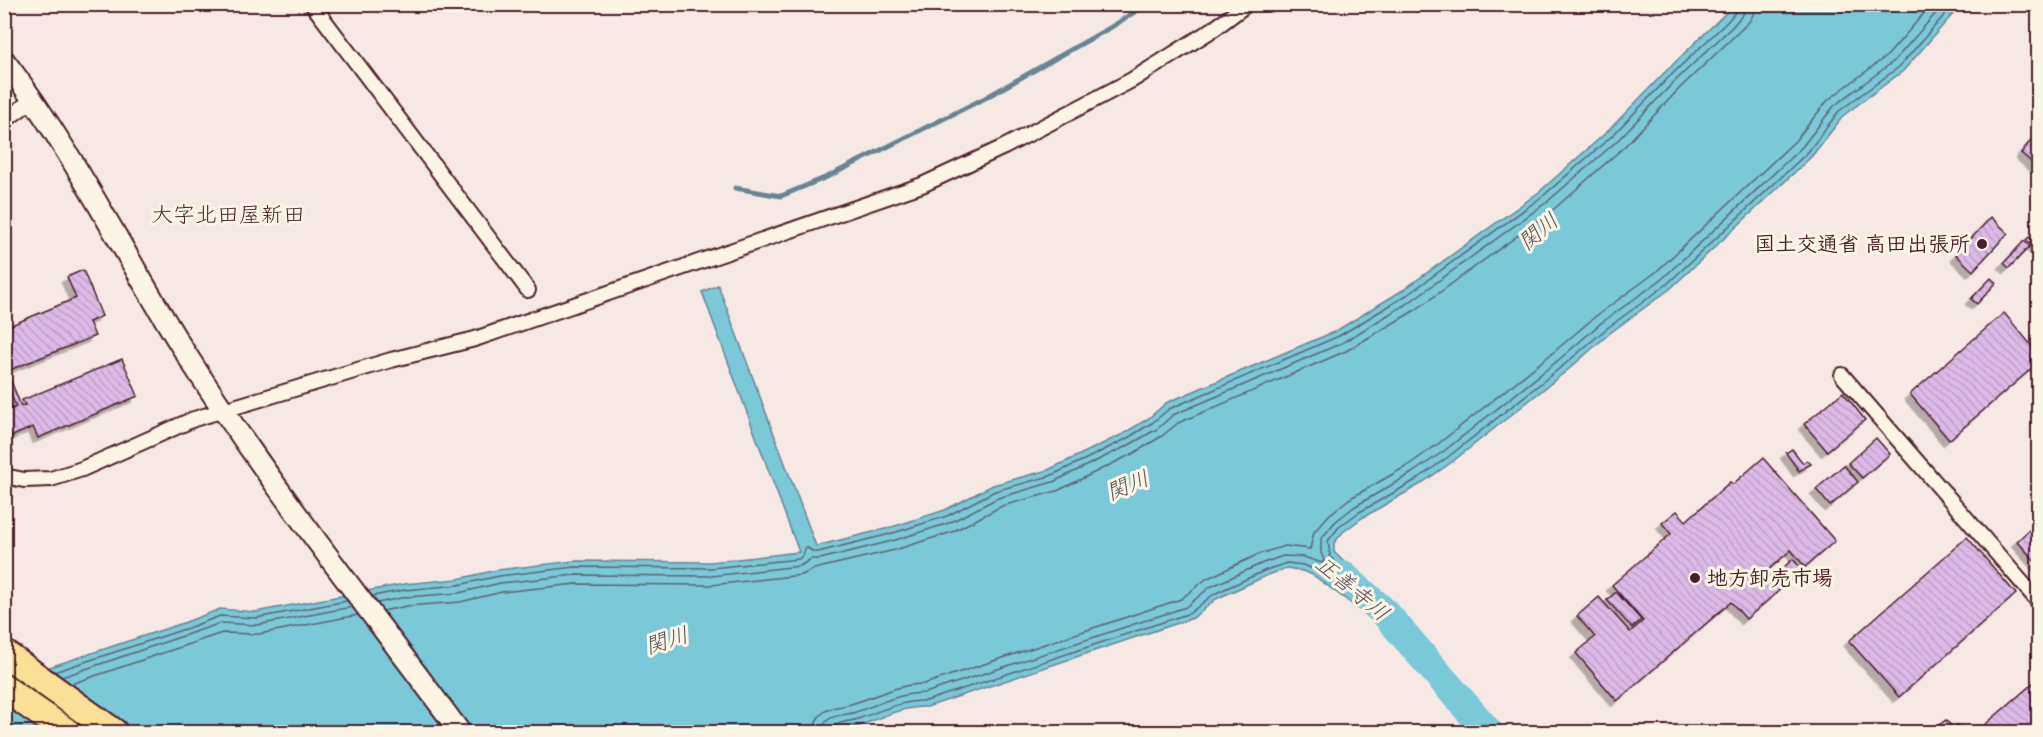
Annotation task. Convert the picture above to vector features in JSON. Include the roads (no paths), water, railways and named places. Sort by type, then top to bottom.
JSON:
[{"type":"highway","points":[[4,653],[114,732]]},
{"type":"highway","points":[[4,688],[67,732]]},
{"type":"street","points":[[312,4],[528,290]]},
{"type":"street","points":[[4,476],[24,480],[51,479],[82,469],[194,419],[391,360],[475,339],[922,185],[1004,147],[1132,80],[1215,28],[1247,4]]},
{"type":"street","points":[[4,60],[34,99],[181,345],[240,434],[460,732]]},
{"type":"street","points":[[4,121],[34,99]]},
{"type":"street","points":[[1842,375],[2038,601]]},
{"type":"water","name":"関川","points":[[1734,5],[1961,5],[1903,71],[1844,115],[1812,156],[1670,289],[1610,333],[1569,369],[1452,462],[1343,532],[1334,543],[1334,552],[1382,592],[1364,613],[1313,575],[1287,568],[1216,599],[1193,618],[927,707],[900,710],[859,726],[821,732],[5,732],[4,682],[220,609],[255,612],[404,584],[458,579],[497,570],[575,561],[711,562],[799,552],[702,292],[718,285],[816,546],[889,528],[945,510],[993,485],[1048,470],[1123,434],[1149,418],[1166,403],[1336,331],[1403,290],[1539,192],[1609,130]]},
{"type":"waterway","points":[[735,188],[781,196],[827,177],[985,98],[1113,26],[1147,4]]},
{"type":"waterway","name":"正善寺川","points":[[1343,576],[1385,613],[1488,732]]},
{"type":"place","name":"国土交通省 高田出張所","points":[[1982,244]]},
{"type":"place","name":"地方卸売市場","points":[[1695,578]]},
{"type":"district","name":"大字北田屋新田","points":[[228,215]]}]
